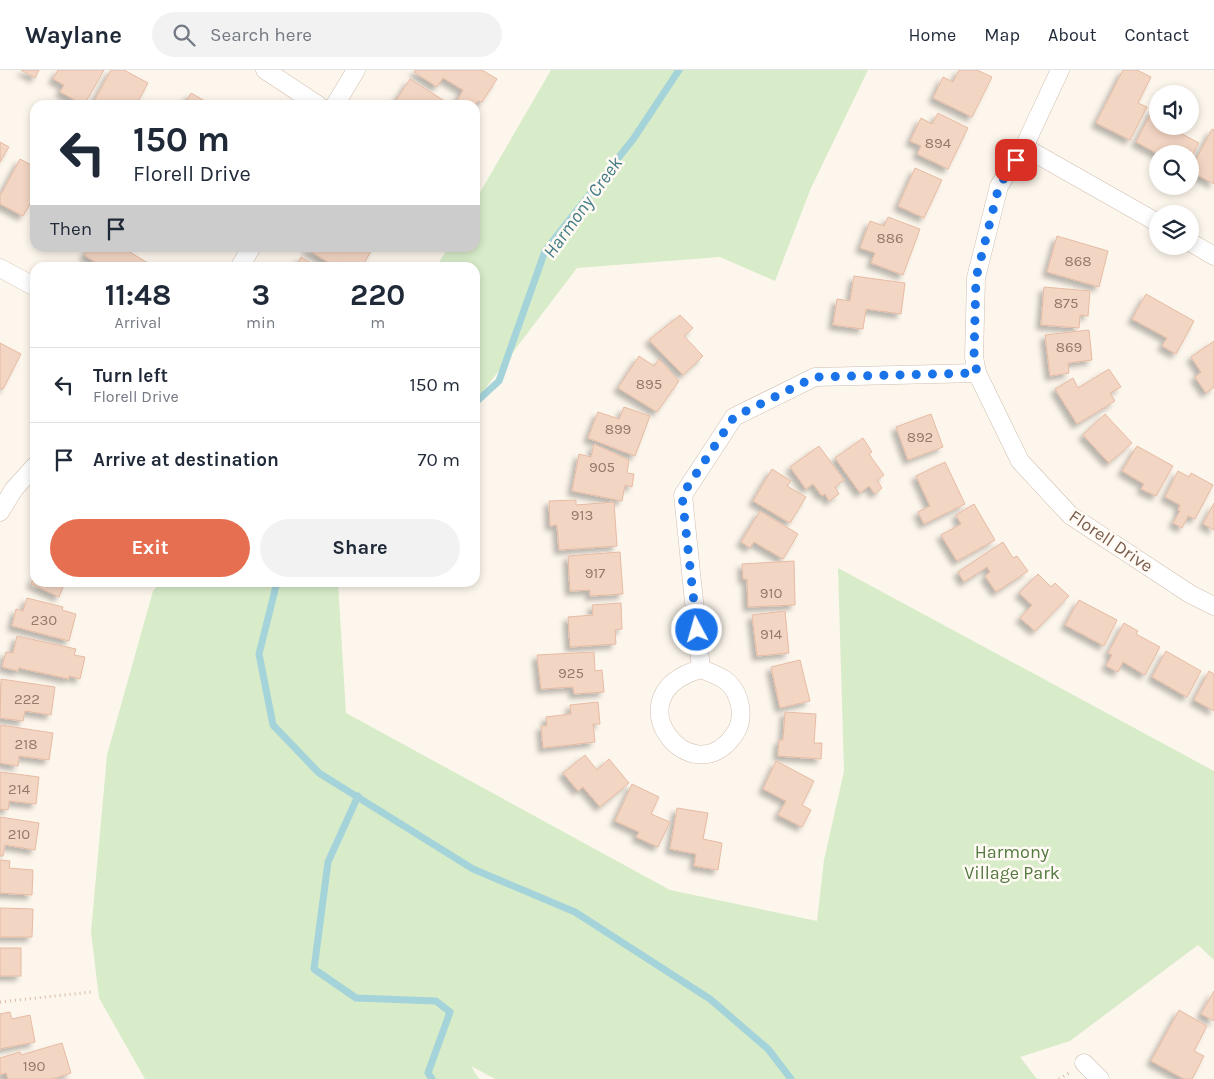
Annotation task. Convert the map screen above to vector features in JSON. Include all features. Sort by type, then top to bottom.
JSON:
[{"type":"street","points":[[265,70],[310,100]]},
{"type":"street","points":[[338,100],[356,70]]},
{"type":"street","name":"Florell Drive","points":[[1060,70],[1024,147],[999,186],[976,278],[974,357],[977,373],[1020,461],[1070,515],[1190,594],[1214,606]]},
{"type":"street","points":[[1024,147],[1149,218]]},
{"type":"street","points":[[1199,247],[1214,256]]},
{"type":"street","points":[[0,268],[30,283]]},
{"type":"street","points":[[701,669],[682,495],[734,417],[815,377],[977,373]]},
{"type":"street","points":[[0,512],[14,489],[30,471]]},
{"type":"street","points":[[701,669],[726,682],[736,692],[740,713],[736,733],[727,744],[715,752],[701,754],[687,752],[670,740],[660,724],[659,711],[661,698],[668,687],[688,673],[701,669]]},
{"type":"street","points":[[1084,1063],[1100,1079]]},
{"type":"path","points":[[0,1002],[91,992]]},
{"type":"green space","points":[[551,70],[868,70],[811,188],[775,281],[720,257],[577,268],[480,395],[480,262],[439,262],[445,252],[480,252],[480,192]]},
{"type":"green space","name":"Harmony Village Park","points":[[838,568],[1214,771],[1214,960],[1198,945],[1070,1041],[1020,1057],[1037,1079],[495,1079],[471,1066],[479,1079],[145,1079],[99,998],[91,932],[107,755],[153,591],[156,587],[338,587],[346,713],[670,890],[817,921],[824,860],[844,771]]},
{"type":"building","points":[[21,70],[39,70],[35,78]]},
{"type":"building","points":[[58,70],[104,70],[87,100],[75,100],[60,92],[64,85],[53,79]]},
{"type":"building","points":[[111,70],[124,70],[148,83],[139,100],[95,100]]},
{"type":"building","points":[[415,70],[482,70],[497,79],[482,102],[480,100],[458,100],[463,90],[443,78],[437,87],[414,72]]},
{"type":"building","points":[[959,70],[977,70],[992,77],[972,117],[933,98],[943,77],[953,82]]},
{"type":"building","points":[[1123,70],[1137,70],[1151,77],[1138,103],[1147,107],[1130,140],[1096,123]]},
{"type":"building","points":[[410,79],[443,100],[396,100]]},
{"type":"building","points":[[191,93],[203,100],[187,100]]},
{"type":"building","points":[[938,113],[968,128],[948,169],[917,154],[921,146],[910,141],[921,118],[932,124]]},
{"type":"building","points":[[1149,117],[1149,135],[1184,135],[1199,143],[1198,145],[1149,145],[1149,149],[1136,142]]},
{"type":"building","points":[[1212,129],[1214,130],[1214,184],[1199,176],[1199,154]]},
{"type":"building","points":[[0,142],[9,147],[0,162]]},
{"type":"building","points":[[20,159],[30,164],[30,204],[23,216],[0,204],[0,196]]},
{"type":"building","points":[[915,168],[942,180],[924,218],[898,206]]},
{"type":"building","points":[[888,217],[920,229],[903,275],[871,263],[875,253],[860,248],[870,221],[884,226]]},
{"type":"building","points":[[1057,236],[1108,251],[1099,287],[1047,272]]},
{"type":"building","points":[[86,252],[130,252],[146,262],[95,262],[84,255]]},
{"type":"building","points":[[311,252],[371,252],[365,262],[328,262]]},
{"type":"building","points":[[301,257],[310,262],[298,262]]},
{"type":"building","points":[[854,276],[905,283],[901,314],[866,309],[863,329],[833,325],[837,299],[850,301]]},
{"type":"building","points":[[1044,287],[1090,291],[1088,316],[1080,315],[1079,328],[1041,325]]},
{"type":"building","points":[[1146,294],[1194,321],[1176,354],[1162,346],[1167,338],[1132,319]]},
{"type":"building","points":[[680,315],[693,328],[684,336],[703,356],[683,375],[649,340]]},
{"type":"building","points":[[1089,330],[1092,360],[1068,363],[1069,373],[1050,376],[1045,335]]},
{"type":"building","points":[[1214,341],[1214,387],[1206,393],[1195,377],[1201,372],[1191,357]]},
{"type":"building","points":[[0,343],[21,354],[3,389],[0,388]]},
{"type":"building","points":[[639,356],[654,366],[659,359],[679,381],[657,412],[618,388]]},
{"type":"building","points":[[1109,369],[1121,387],[1110,393],[1115,401],[1077,424],[1055,389],[1073,378],[1078,388]]},
{"type":"building","points":[[624,407],[650,416],[635,456],[588,438],[598,412],[619,419]]},
{"type":"building","points":[[931,414],[943,447],[908,460],[896,427]]},
{"type":"building","points":[[1105,414],[1132,443],[1109,463],[1083,435]]},
{"type":"building","points":[[863,438],[872,452],[869,454],[884,475],[877,480],[882,488],[875,494],[869,486],[860,493],[835,458]]},
{"type":"building","points":[[594,444],[629,460],[627,473],[634,474],[632,487],[625,485],[622,501],[572,491],[579,454],[591,457]]},
{"type":"building","points":[[819,446],[844,480],[835,487],[839,494],[829,501],[825,494],[822,496],[813,484],[806,489],[790,467]]},
{"type":"building","points":[[1137,446],[1173,466],[1156,496],[1141,489],[1144,484],[1122,471]]},
{"type":"building","points":[[945,462],[965,504],[924,524],[918,512],[930,506],[916,476]]},
{"type":"building","points":[[772,469],[791,481],[787,486],[806,497],[790,523],[753,501]]},
{"type":"building","points":[[1178,471],[1189,477],[1191,473],[1213,485],[1195,519],[1188,516],[1182,528],[1173,523],[1180,511],[1178,510],[1180,505],[1165,497]]},
{"type":"building","points":[[576,500],[576,505],[614,502],[617,546],[559,550],[557,525],[550,526],[549,501]]},
{"type":"building","points":[[1214,503],[1214,530],[1203,524]]},
{"type":"building","points":[[974,504],[995,540],[957,561],[941,535],[961,524],[956,515]]},
{"type":"building","points":[[760,511],[798,534],[783,559],[754,542],[750,548],[741,542]]},
{"type":"building","points":[[1003,542],[1013,558],[1017,556],[1028,571],[996,592],[985,576],[990,572],[987,567],[964,582],[958,572]]},
{"type":"building","points":[[620,552],[623,594],[590,596],[590,590],[570,591],[568,556]]},
{"type":"building","points":[[794,561],[795,605],[748,607],[747,579],[743,579],[742,564]]},
{"type":"building","points":[[1038,574],[1051,587],[1055,583],[1069,596],[1035,631],[1020,618],[1032,605],[1019,593]]},
{"type":"building","points":[[37,587],[63,587],[59,597]]},
{"type":"building","points":[[27,598],[63,607],[62,610],[76,614],[69,641],[12,626],[16,609],[23,611]]},
{"type":"building","points":[[1079,600],[1117,620],[1104,646],[1065,625]]},
{"type":"building","points":[[621,603],[622,629],[615,630],[616,644],[570,647],[568,617],[593,615],[592,605]]},
{"type":"building","points":[[785,611],[789,653],[757,656],[752,615]]},
{"type":"building","points":[[1124,623],[1138,631],[1136,634],[1160,647],[1145,675],[1123,662],[1118,672],[1106,666],[1112,655],[1108,653]]},
{"type":"building","points":[[17,636],[76,649],[74,655],[85,657],[80,679],[69,676],[69,679],[19,668],[18,671],[2,667],[6,652],[13,653]]},
{"type":"building","points":[[1166,651],[1201,671],[1187,697],[1152,677]]},
{"type":"building","points":[[594,652],[595,671],[602,670],[604,692],[574,694],[573,687],[541,689],[537,655]]},
{"type":"building","points":[[800,660],[810,701],[780,708],[771,667]]},
{"type":"building","points":[[1209,671],[1214,674],[1214,711],[1194,700]]},
{"type":"building","points":[[1,679],[55,687],[51,715],[25,711],[23,721],[0,718]]},
{"type":"building","points":[[598,702],[600,724],[593,724],[595,742],[543,748],[541,726],[547,726],[546,717],[571,714],[570,705]]},
{"type":"building","points":[[785,712],[816,714],[814,743],[822,743],[821,759],[778,756],[779,740],[783,740]]},
{"type":"building","points":[[0,725],[53,733],[49,760],[19,756],[18,766],[0,763]]},
{"type":"building","points":[[585,755],[597,770],[609,759],[629,783],[600,807],[583,787],[578,791],[563,773]]},
{"type":"building","points":[[776,761],[814,781],[802,805],[811,810],[802,827],[778,815],[786,801],[763,789]]},
{"type":"building","points":[[0,772],[39,777],[36,804],[9,801],[8,810],[0,809]]},
{"type":"building","points":[[632,784],[659,797],[651,814],[670,822],[658,847],[636,837],[639,832],[615,821]]},
{"type":"building","points":[[677,808],[708,813],[703,839],[722,843],[718,870],[694,866],[696,854],[670,849]]},
{"type":"building","points":[[0,817],[39,823],[35,850],[5,845],[3,856],[0,856]]},
{"type":"building","points":[[0,860],[10,861],[9,868],[33,870],[32,895],[0,893]]},
{"type":"building","points":[[0,908],[33,909],[32,937],[0,937]]},
{"type":"building","points":[[0,948],[21,948],[21,976],[0,976]]},
{"type":"building","points":[[1214,991],[1214,1021],[1201,1014]]},
{"type":"building","points":[[1179,1010],[1207,1026],[1194,1051],[1204,1056],[1192,1079],[1184,1079],[1151,1061]]},
{"type":"building","points":[[10,1012],[12,1019],[30,1015],[35,1042],[0,1049],[0,1014]]},
{"type":"building","points":[[62,1043],[71,1073],[52,1079],[8,1079],[6,1073],[0,1075],[0,1058],[20,1052],[21,1055]]},
{"type":"waterway","name":"Harmony Creek","points":[[480,398],[499,381],[545,251],[634,138],[679,70]]},
{"type":"waterway","points":[[276,587],[259,654],[273,725],[319,773],[473,869],[575,912],[710,999],[768,1049],[791,1079]]},
{"type":"waterway","name":"Harmony Creek","points":[[358,796],[328,862],[314,969],[356,998],[436,1001],[450,1012],[428,1073],[432,1079]]},
{"type":"route","points":[[697,630],[682,495],[734,417],[815,377],[977,373],[974,357],[976,278],[999,186],[1016,160]]}]
